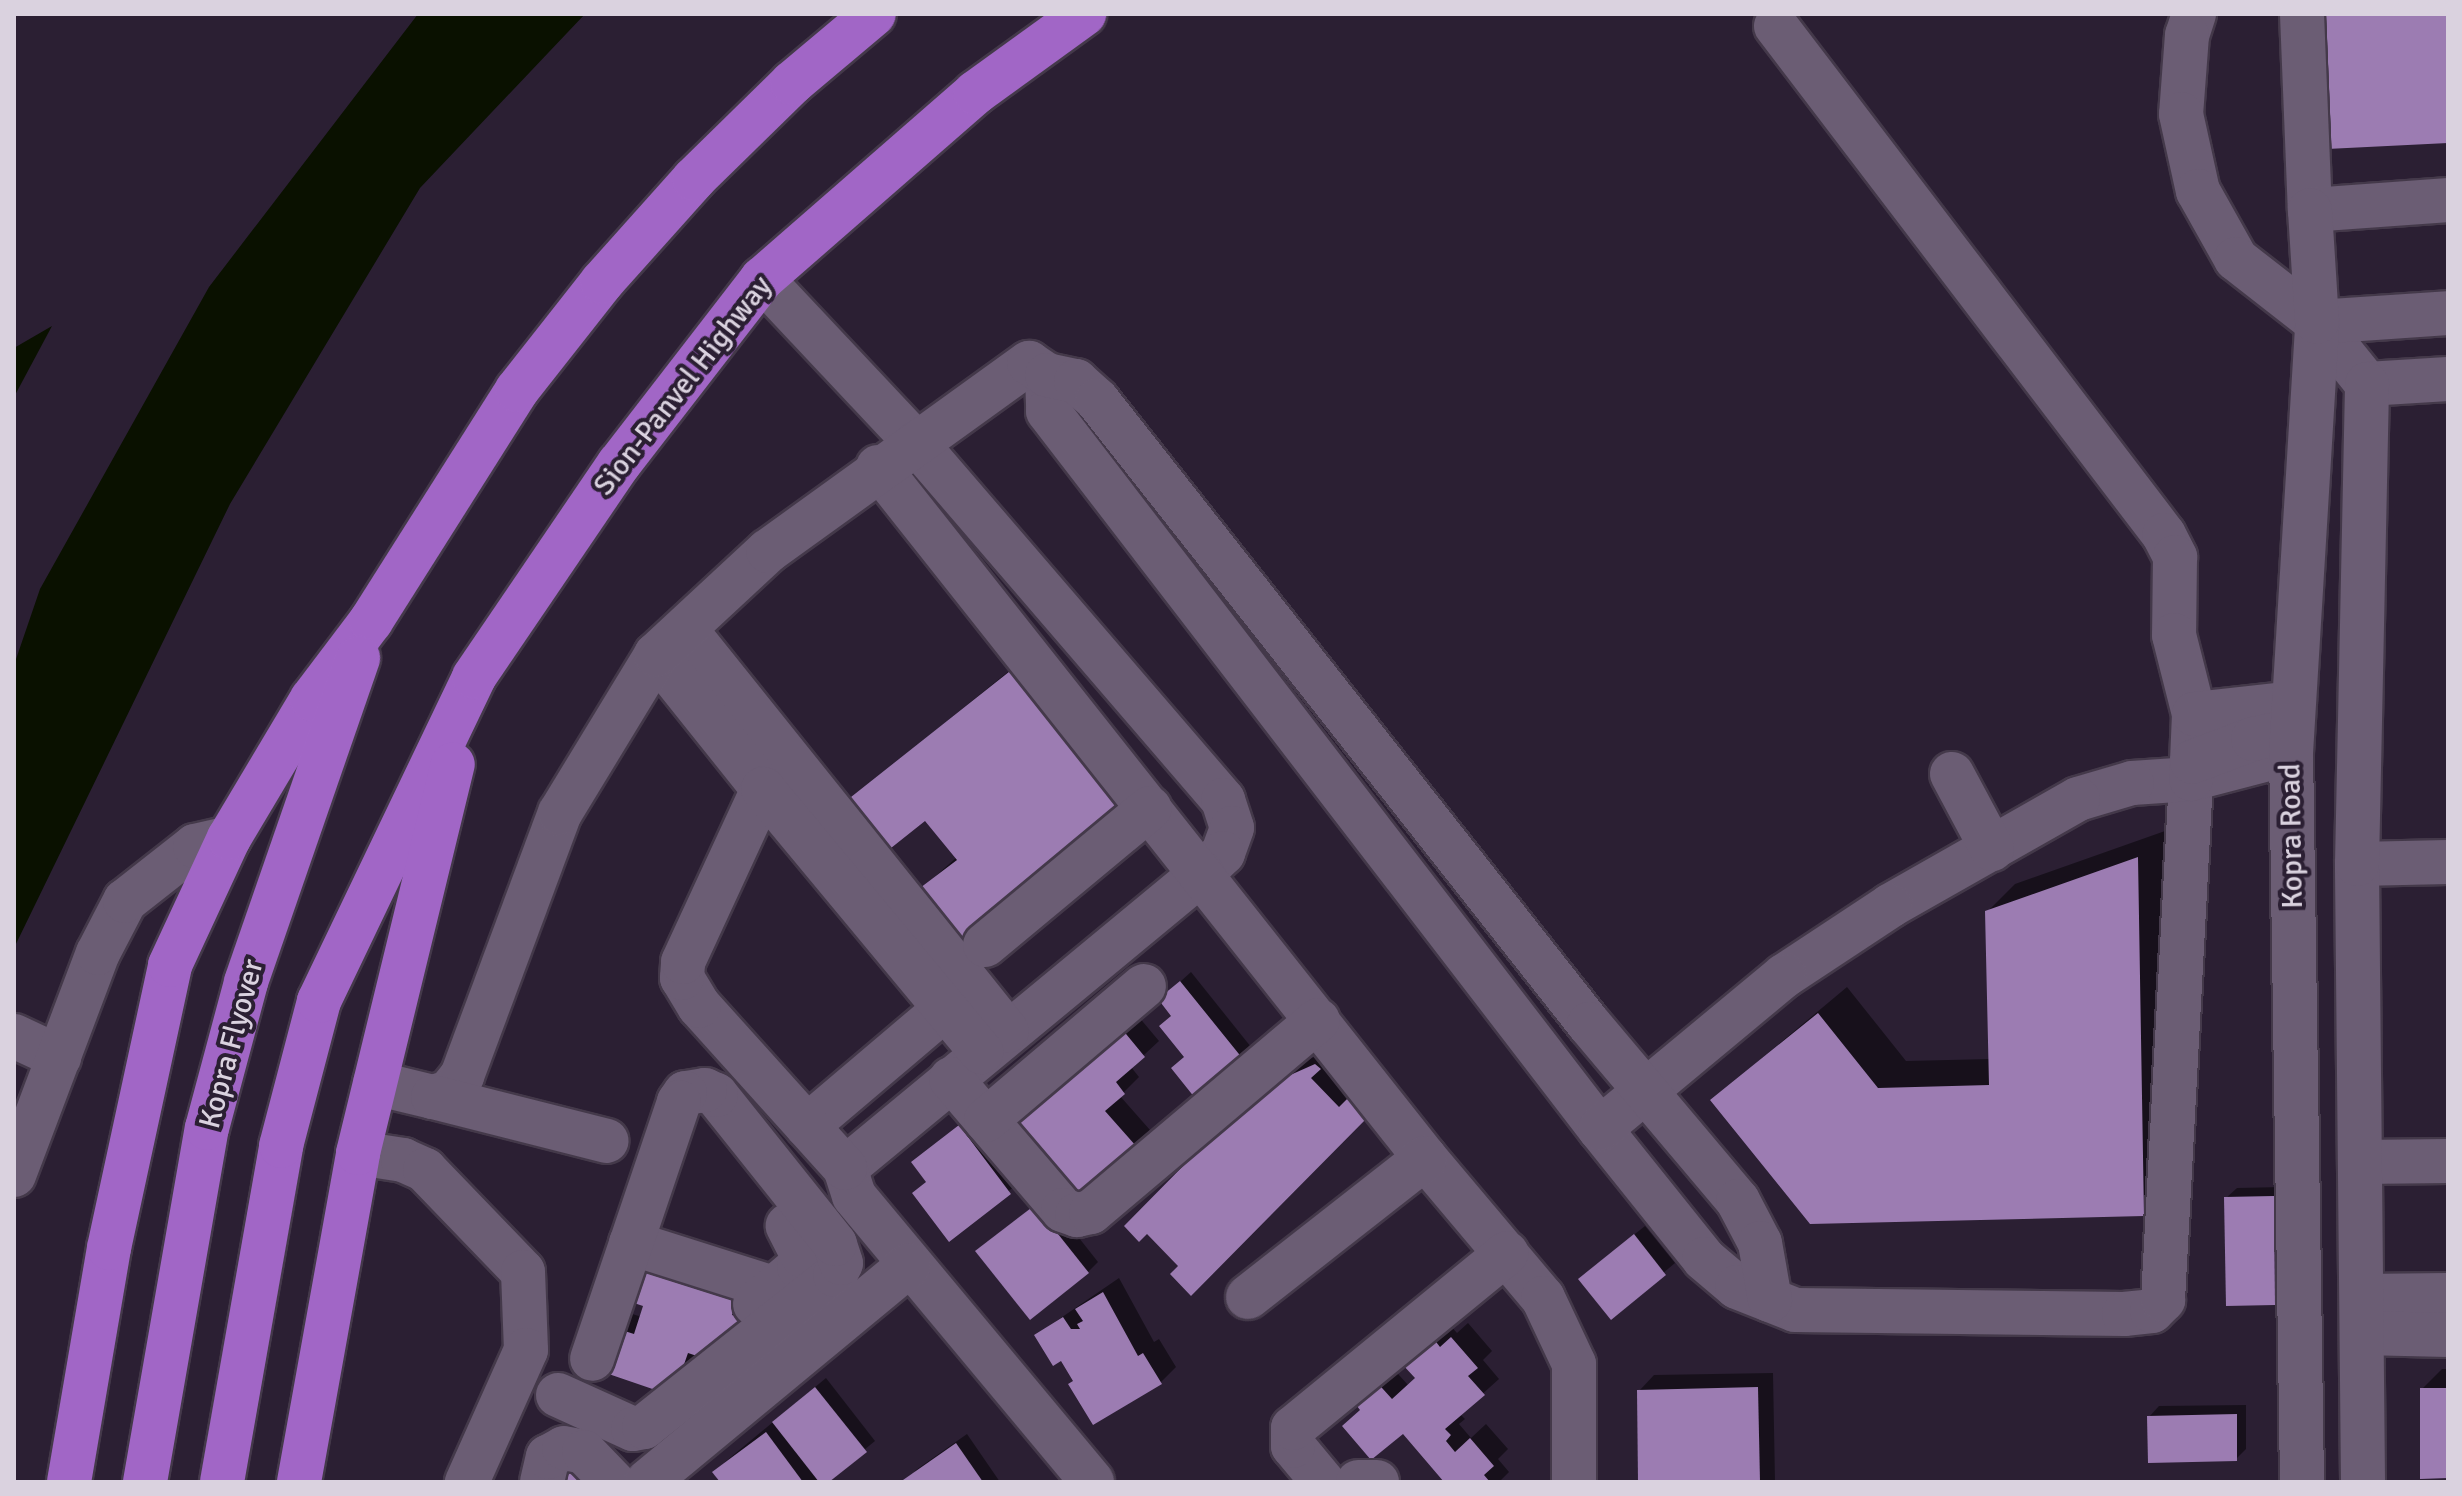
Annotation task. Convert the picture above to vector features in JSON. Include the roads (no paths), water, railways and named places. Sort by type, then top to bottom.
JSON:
[{"type":"highway","points":[[69,1482],[115,1218],[170,965],[229,838],[312,699],[371,621],[517,390],[602,282],[694,179],[792,83],[874,14]]},
{"type":"highway","name":"Sion-Panvel Highway","points":[[474,677],[619,464],[762,279],[975,93],[1084,14]]},
{"type":"highway","name":"Kopra Flyover","points":[[145,1482],[207,1128],[246,982],[371,621]]},
{"type":"highway","points":[[222,1482],[281,1146],[319,1001],[474,677]]},
{"type":"highway","points":[[299,1482],[358,1153],[474,677]]},
{"type":"street","points":[[2194,14],[2187,35],[2181,114],[2198,191],[2236,259],[2317,322],[2367,384],[2357,864],[2363,1482]]},
{"type":"street","name":"Kopra Road","points":[[2302,14],[2317,322],[2292,729],[2302,1482]]},
{"type":"street","points":[[1047,375],[1048,411],[1600,1129],[1704,1259],[1737,1287],[1795,1310],[1998,1315],[2152,1311],[2163,1300],[2194,714],[2174,635],[2175,557],[2164,535],[1776,26]]},
{"type":"street","points":[[2310,210],[2448,200]]},
{"type":"street","points":[[631,1243],[762,1298],[799,1267],[803,1256],[804,1225],[979,1054],[1202,873],[1223,853],[1232,828],[1223,800],[916,443],[762,279]]},
{"type":"street","points":[[2317,322],[2448,313]]},
{"type":"street","points":[[433,1097],[449,1092],[462,1076],[560,813],[670,642],[768,551],[878,467],[1029,363],[1047,375],[1076,381],[1097,400],[1589,1024],[1738,1201],[1760,1243],[1770,1300]]},
{"type":"street","points":[[2367,384],[2448,379]]},
{"type":"street","points":[[878,467],[1425,1158],[1543,1298],[1574,1364],[1574,1482]]},
{"type":"street","points":[[2307,473],[2366,472]]},
{"type":"street","points":[[670,642],[763,789],[976,971]]},
{"type":"street","points":[[670,642],[976,971],[979,1054],[986,1120],[1063,1210],[1077,1215],[1091,1212],[1318,1020]]},
{"type":"street","points":[[2194,714],[2292,729]]},
{"type":"street","points":[[1600,1129],[1784,976],[1890,906],[2078,799],[2132,783],[2191,771],[2292,729]]},
{"type":"street","points":[[1952,774],[1992,849]]},
{"type":"street","points":[[763,789],[683,962],[682,978],[692,998],[807,1126],[909,1265],[1085,1480]]},
{"type":"street","points":[[807,1126],[1150,808]]},
{"type":"street","points":[[14,1175],[98,953],[125,901],[195,846],[229,838]]},
{"type":"street","points":[[2357,864],[2448,862]]},
{"type":"street","points":[[986,1120],[1144,986]]},
{"type":"street","points":[[1545,1058],[1589,1024]]},
{"type":"street","points":[[14,1036],[59,1057]]},
{"type":"street","points":[[375,1083],[607,1141]]},
{"type":"street","points":[[558,1395],[633,1429],[654,1423],[835,1275],[840,1252],[804,1225],[716,1095],[695,1088],[679,1102],[592,1359]]},
{"type":"street","points":[[358,1153],[403,1160],[425,1170],[523,1272],[526,1350],[467,1482]]},
{"type":"street","points":[[1248,1297],[1425,1158]]},
{"type":"street","points":[[2360,1162],[2448,1161]]},
{"type":"street","points":[[1323,1482],[1293,1446],[1293,1428],[1507,1253]]},
{"type":"street","points":[[648,1482],[909,1265]]},
{"type":"street","points":[[2362,1314],[2448,1295]]},
{"type":"street","points":[[2362,1314],[2448,1335]]},
{"type":"street","points":[[542,1482],[548,1457],[564,1448],[584,1452],[613,1482]]},
{"type":"street","points":[[1358,1482],[1377,1482]]}]
